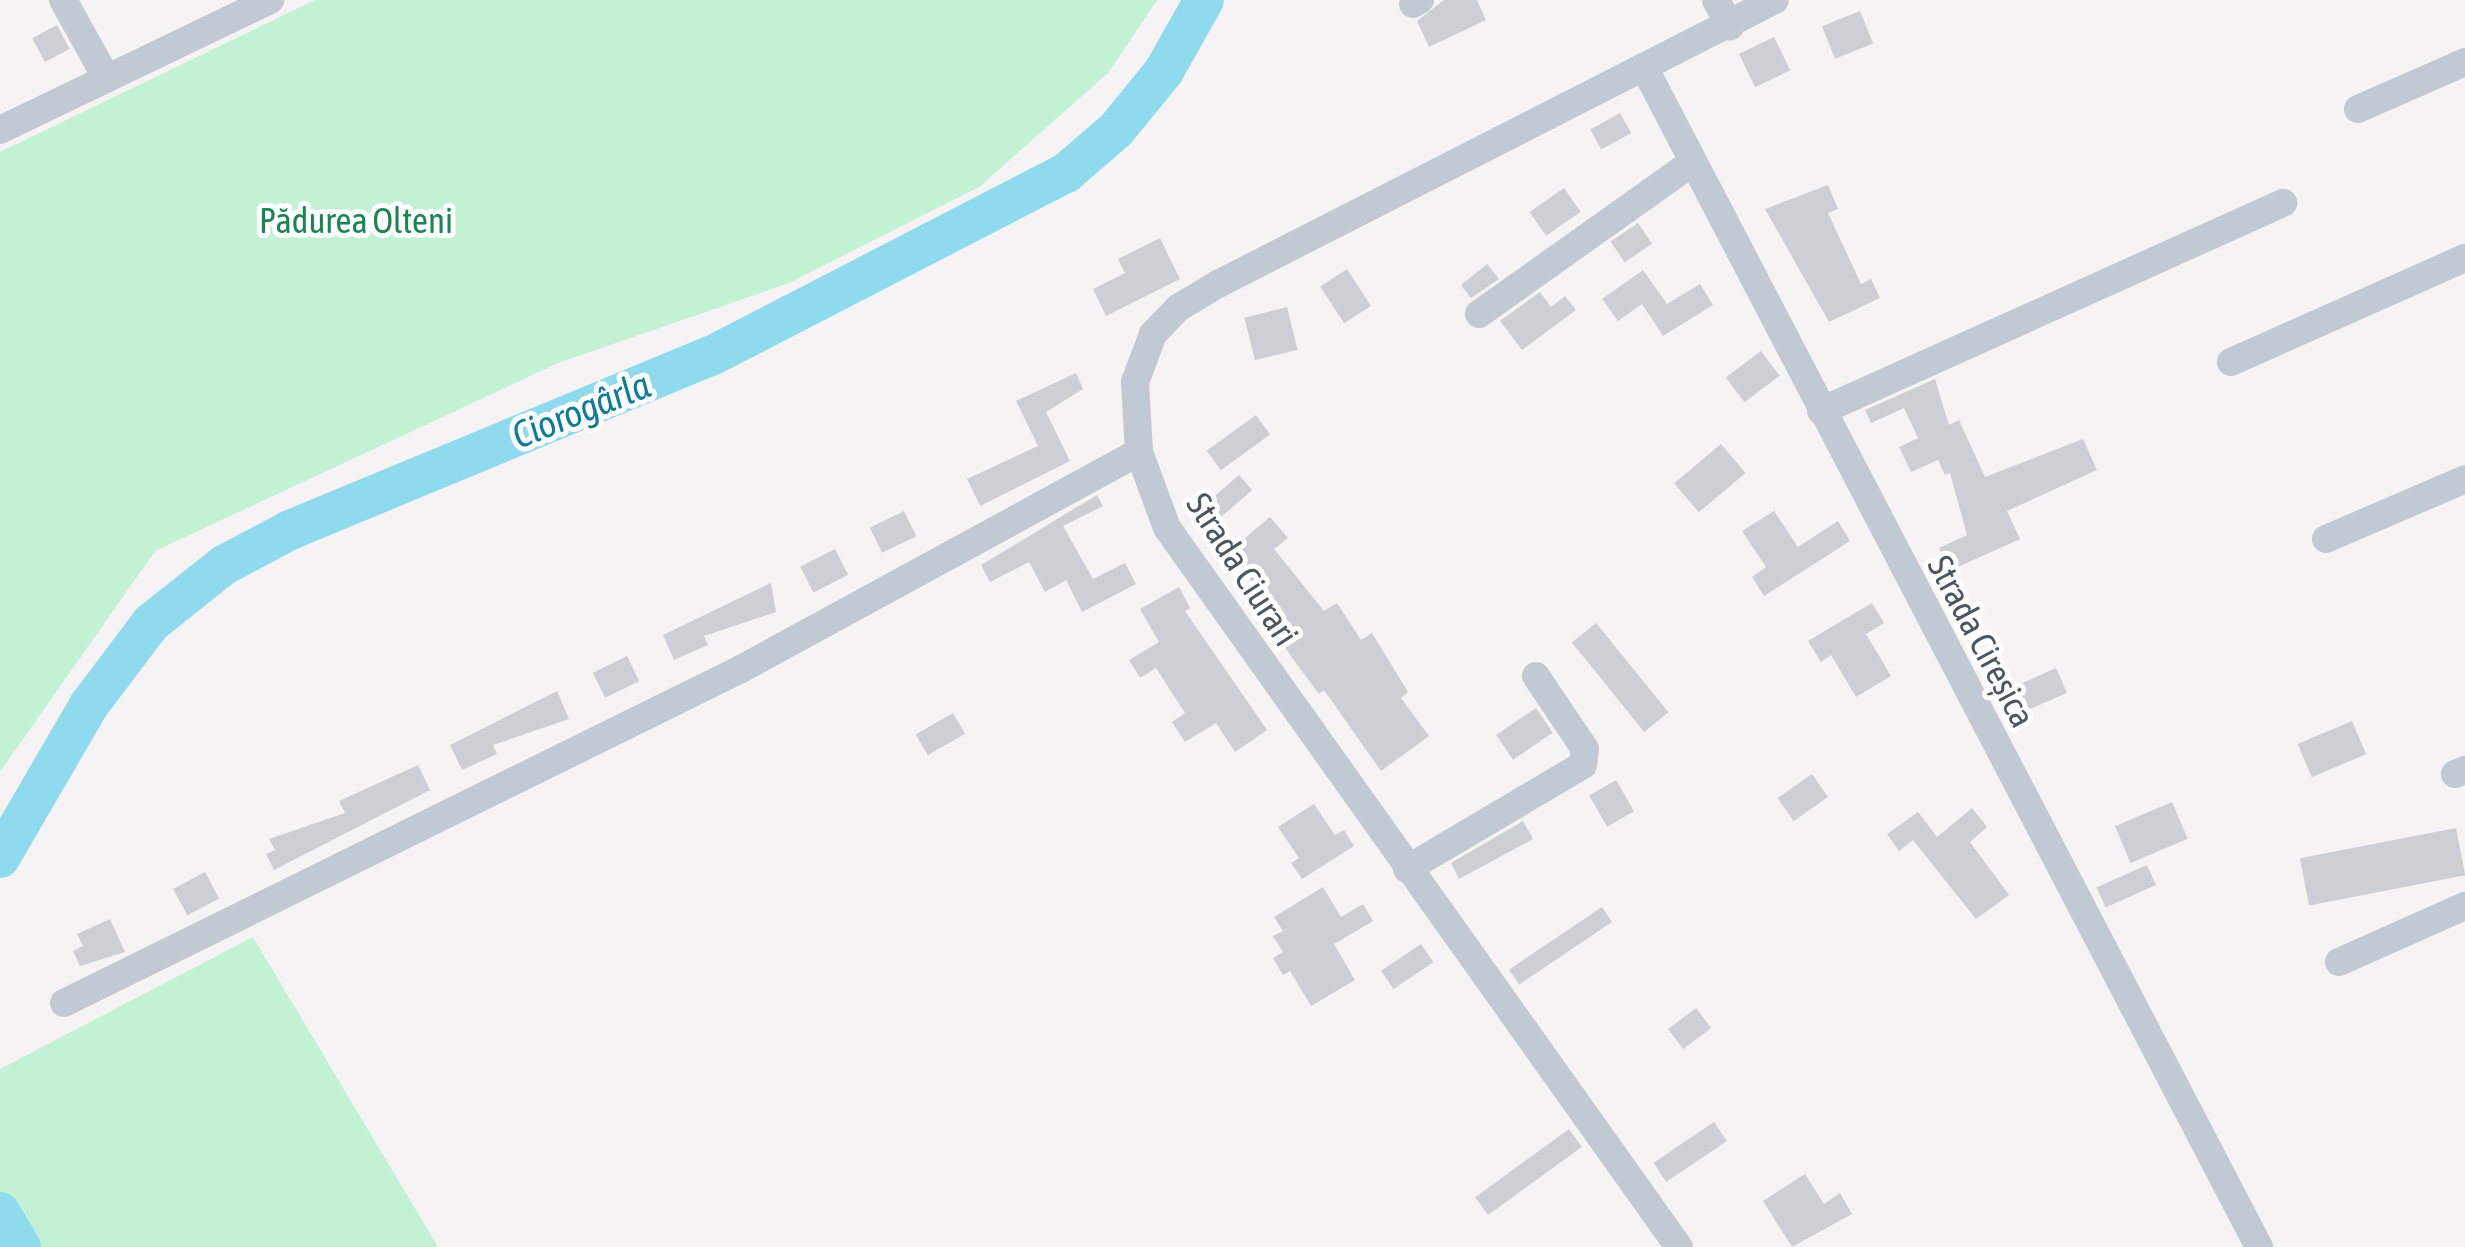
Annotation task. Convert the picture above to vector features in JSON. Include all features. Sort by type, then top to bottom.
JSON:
[{"type":"street","points":[[63,0],[107,79]]},
{"type":"street","points":[[0,130],[270,0]]},
{"type":"street","points":[[1716,0],[1730,26]]},
{"type":"street","name":"Strada Ciurari","points":[[1679,1247],[1167,528],[1139,452],[1134,382],[1153,334],[1178,308],[1775,0]]},
{"type":"street","points":[[2358,109],[2465,62]]},
{"type":"street","name":"Strada Cireșica","points":[[1644,67],[2258,1247]]},
{"type":"street","points":[[1478,314],[1693,162]]},
{"type":"street","points":[[1821,412],[2284,203]]},
{"type":"street","points":[[2231,362],[2465,258]]},
{"type":"street","points":[[64,1002],[741,668],[1139,452]]},
{"type":"street","points":[[2326,539],[2465,479]]},
{"type":"street","points":[[1407,870],[1583,765],[1585,749],[1536,676]]},
{"type":"street","points":[[2339,962],[2465,906]]},
{"type":"green space","name":"Pădurea Olteni","points":[[315,0],[1157,0],[1108,73],[979,187],[789,283],[558,363],[155,551],[0,772],[0,152]]},
{"type":"green space","points":[[253,937],[438,1247],[0,1247],[0,1069]]},
{"type":"building","points":[[1444,0],[1477,0],[1486,20],[1429,47],[1417,21]]},
{"type":"building","points":[[1860,11],[1873,43],[1835,59],[1822,26]]},
{"type":"building","points":[[57,25],[70,49],[45,62],[32,38]]},
{"type":"building","points":[[1774,37],[1790,70],[1755,87],[1739,54]]},
{"type":"building","points":[[1620,113],[1631,133],[1601,150],[1590,129]]},
{"type":"building","points":[[1828,185],[1838,209],[1828,213],[1861,284],[1871,279],[1880,298],[1829,322],[1765,209]]},
{"type":"building","points":[[1564,188],[1581,212],[1546,236],[1530,212]]},
{"type":"building","points":[[1638,223],[1652,244],[1625,262],[1611,241]]},
{"type":"building","points":[[1160,238],[1180,279],[1106,316],[1093,289],[1125,273],[1118,259]]},
{"type":"building","points":[[1487,264],[1499,279],[1471,298],[1461,285]]},
{"type":"building","points":[[1347,269],[1371,306],[1344,323],[1320,286]]},
{"type":"building","points":[[1643,270],[1667,304],[1700,284],[1713,305],[1663,336],[1642,304],[1618,321],[1602,299]]},
{"type":"building","points":[[1540,292],[1551,307],[1565,296],[1576,310],[1522,350],[1500,321]]},
{"type":"building","points":[[1287,307],[1298,350],[1255,360],[1244,318]]},
{"type":"building","points":[[1761,351],[1780,376],[1745,402],[1726,377]]},
{"type":"building","points":[[1076,373],[1083,389],[1046,412],[1070,461],[980,506],[967,479],[1038,446],[1016,401]]},
{"type":"building","points":[[1935,379],[1949,425],[1959,420],[1985,477],[2083,439],[2097,470],[2007,511],[2020,539],[1949,571],[1939,548],[1967,535],[1950,473],[1945,475],[1938,460],[1911,472],[1899,447],[1918,438],[1904,408],[1871,423],[1865,410]]},
{"type":"building","points":[[1256,415],[1270,434],[1221,470],[1207,451]]},
{"type":"building","points":[[1721,444],[1745,473],[1699,512],[1674,483]]},
{"type":"building","points":[[1239,475],[1252,490],[1216,522],[1203,506]]},
{"type":"building","points":[[1097,495],[1103,506],[1063,526],[1093,579],[1125,563],[1136,584],[1082,612],[1066,580],[1045,592],[1029,562],[990,582],[981,565]]},
{"type":"building","points":[[904,511],[916,536],[882,553],[870,528]]},
{"type":"building","points":[[1774,511],[1798,547],[1838,521],[1850,541],[1764,596],[1752,577],[1766,567],[1742,531]]},
{"type":"building","points":[[1270,517],[1288,538],[1274,549],[1324,611],[1337,603],[1361,640],[1372,633],[1408,692],[1401,698],[1429,736],[1381,771],[1324,690],[1319,694],[1293,659],[1254,601],[1263,594],[1227,553]]},
{"type":"building","points":[[835,549],[848,575],[813,593],[800,567]]},
{"type":"building","points":[[771,583],[776,612],[704,636],[708,645],[674,660],[663,635]]},
{"type":"building","points":[[1179,587],[1190,608],[1185,611],[1267,730],[1235,752],[1216,723],[1185,742],[1172,722],[1185,713],[1156,668],[1140,678],[1129,660],[1159,642],[1140,609]]},
{"type":"building","points":[[1872,603],[1884,623],[1866,634],[1891,676],[1856,697],[1831,655],[1821,662],[1808,641]]},
{"type":"building","points":[[1596,623],[1668,712],[1644,732],[1572,643]]},
{"type":"building","points":[[627,656],[639,681],[605,698],[593,673]]},
{"type":"building","points":[[2056,668],[2067,693],[2022,713],[2011,688]]},
{"type":"building","points":[[557,691],[569,719],[493,745],[497,754],[462,770],[450,745]]},
{"type":"building","points":[[1536,708],[1553,733],[1513,760],[1496,735]]},
{"type":"building","points":[[953,713],[965,734],[928,755],[916,734]]},
{"type":"building","points":[[2352,721],[2366,754],[2312,777],[2298,744]]},
{"type":"building","points":[[418,765],[430,790],[274,870],[266,854],[275,850],[269,839],[345,813],[339,801]]},
{"type":"building","points":[[1812,774],[1828,797],[1794,821],[1778,798]]},
{"type":"building","points":[[1616,780],[1634,811],[1607,827],[1589,795]]},
{"type":"building","points":[[2172,802],[2188,839],[2131,863],[2115,826]]},
{"type":"building","points":[[1314,804],[1335,835],[1344,830],[1354,846],[1302,879],[1291,863],[1299,858],[1278,827]]},
{"type":"building","points":[[1972,808],[1987,827],[1970,842],[2009,895],[1976,919],[1913,840],[1899,851],[1887,834],[1918,812],[1937,837]]},
{"type":"building","points":[[1523,821],[1533,839],[1459,879],[1451,863]]},
{"type":"building","points":[[2456,828],[2465,875],[2309,905],[2300,858]]},
{"type":"building","points":[[2147,865],[2156,885],[2106,907],[2097,887]]},
{"type":"building","points":[[205,872],[219,898],[187,915],[173,889]]},
{"type":"building","points":[[1323,887],[1341,917],[1363,904],[1373,921],[1334,944],[1355,980],[1311,1006],[1290,971],[1283,975],[1273,958],[1283,952],[1273,936],[1283,931],[1274,917]]},
{"type":"building","points":[[1602,907],[1612,922],[1519,985],[1509,970]]},
{"type":"building","points":[[110,919],[125,952],[80,966],[73,951],[83,946],[77,934]]},
{"type":"building","points":[[1421,944],[1433,962],[1394,989],[1381,971]]},
{"type":"building","points":[[1696,1008],[1711,1028],[1683,1049],[1668,1029]]},
{"type":"building","points":[[1714,1122],[1727,1141],[1666,1182],[1653,1163]]},
{"type":"building","points":[[1569,1129],[1582,1147],[1488,1215],[1475,1197]]},
{"type":"building","points":[[1805,1174],[1824,1204],[1840,1193],[1852,1214],[1792,1247],[1763,1201]]},
{"type":"waterway","name":"Ciorogârla","points":[[0,858],[89,705],[151,623],[224,565],[290,530],[711,356],[1066,173],[1116,130],[1164,71],[1204,0]]},
{"type":"waterway","name":"Ciorogârla","points":[[0,1212],[21,1247]]}]
